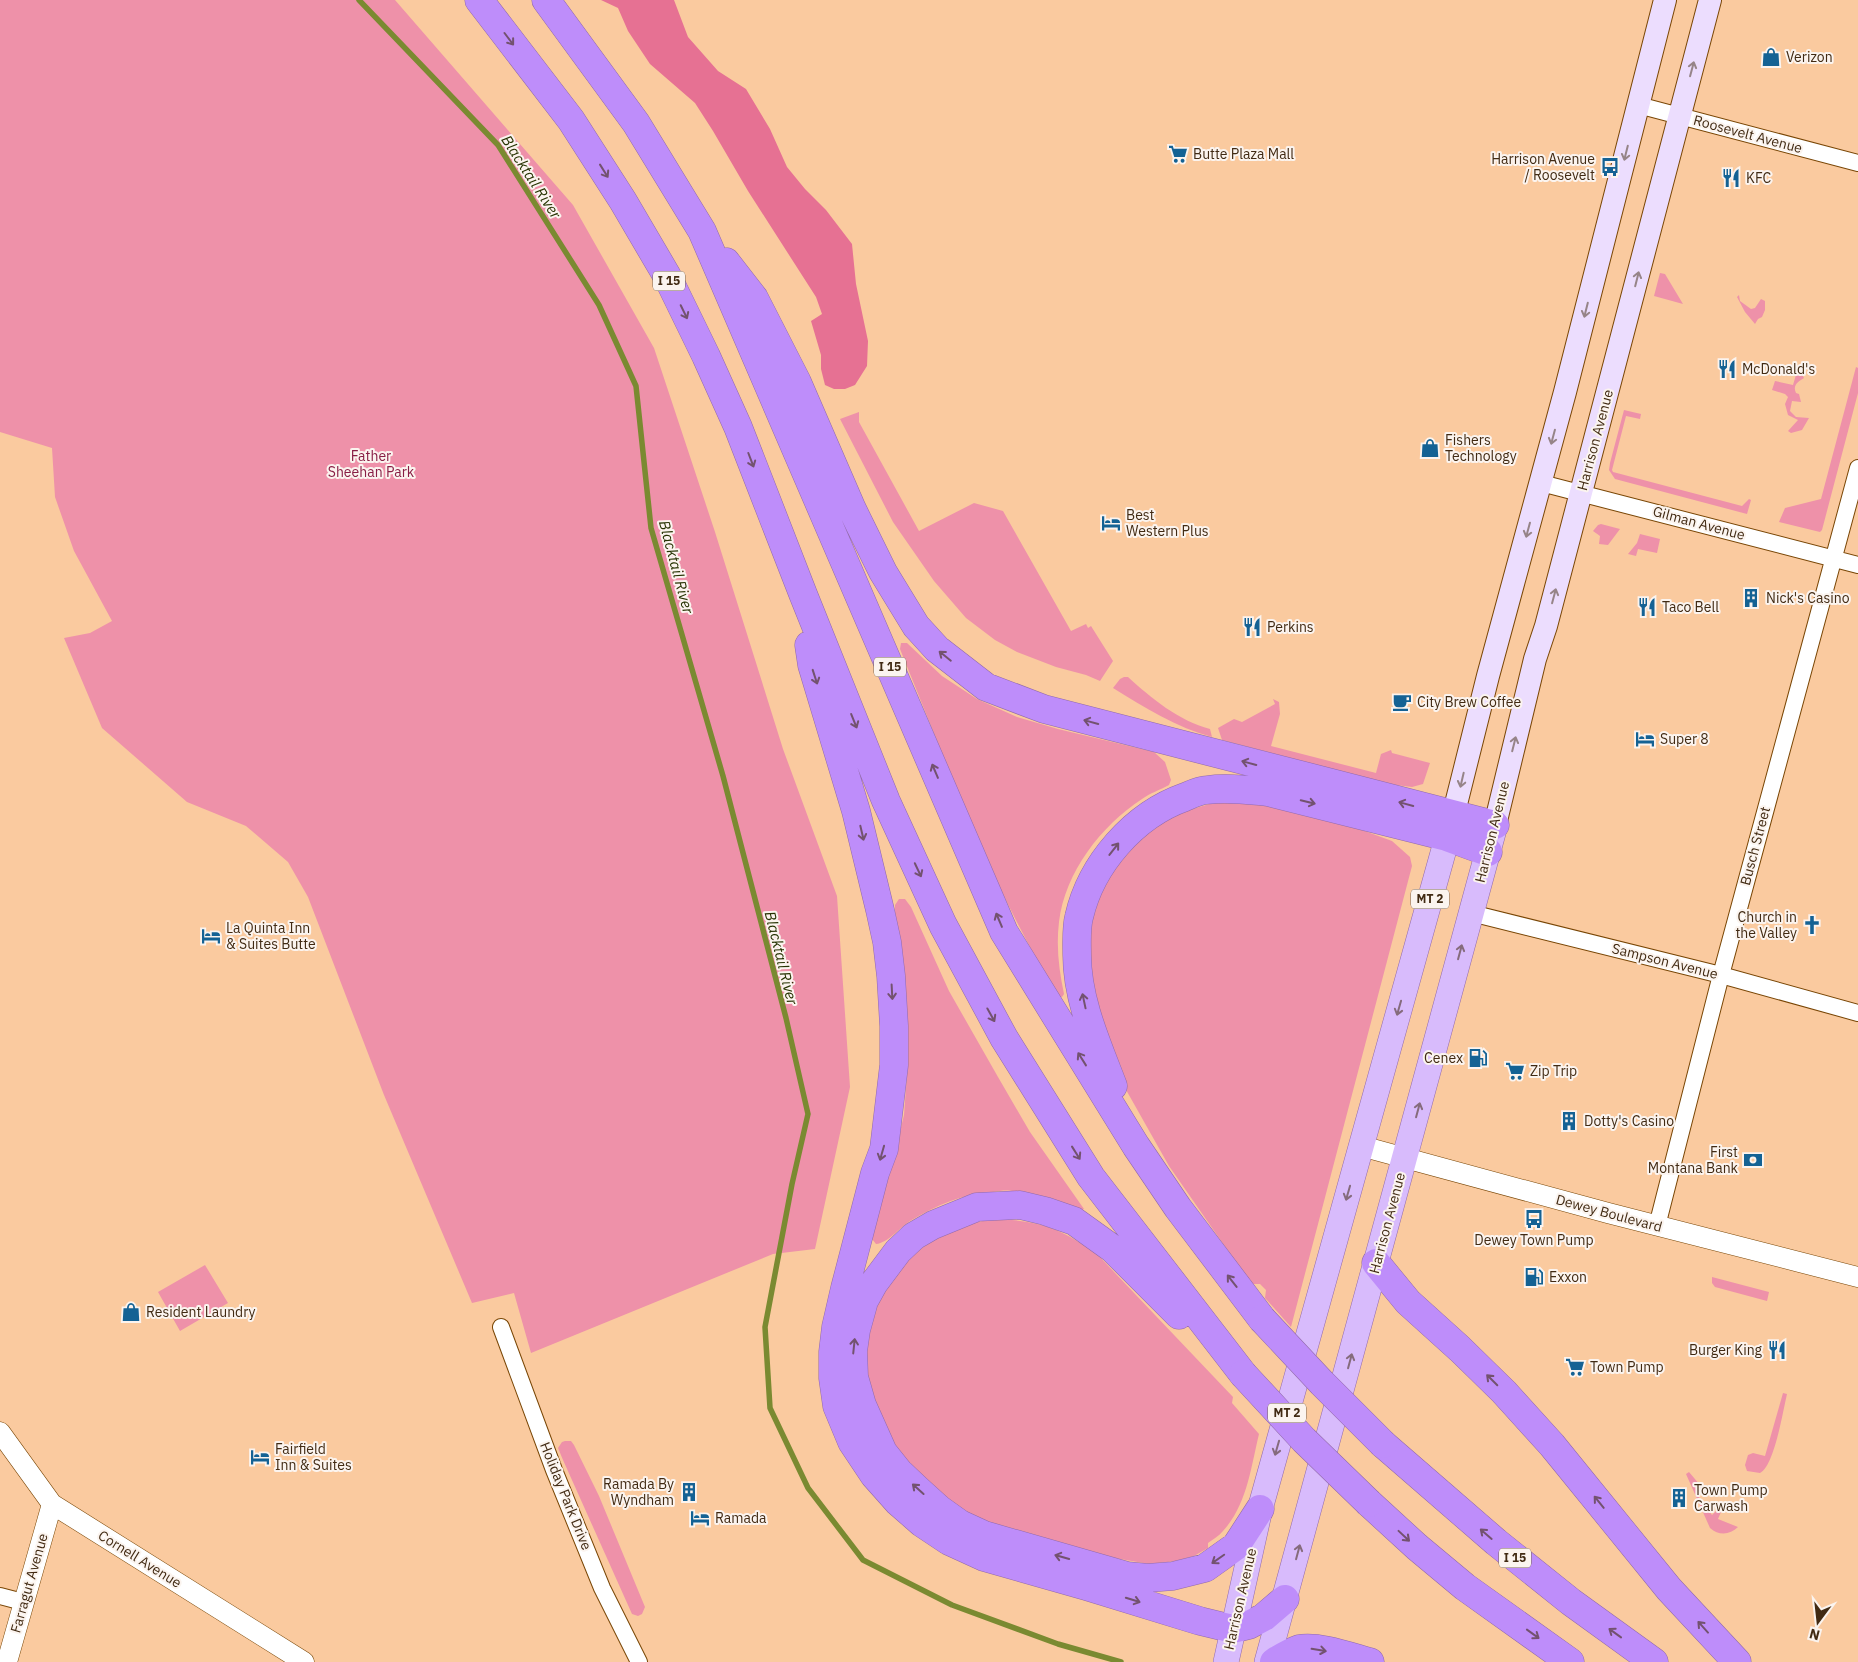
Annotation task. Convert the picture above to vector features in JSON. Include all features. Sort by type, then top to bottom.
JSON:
[{"type":"highway","name":"I 15","points":[[479,0],[571,120],[667,276],[738,426],[886,801],[943,926],[1004,1038],[1091,1177],[1243,1374],[1304,1440],[1368,1503],[1417,1547],[1466,1587],[1570,1662]]},
{"type":"highway","name":"I 15","points":[[546,0],[636,123],[702,231],[1004,932],[1136,1146],[1187,1222],[1262,1319],[1322,1384],[1383,1444],[1496,1542],[1571,1602],[1654,1662]]},
{"type":"highway","points":[[702,231],[754,298],[797,382],[852,509],[884,572],[916,626],[937,649],[962,670],[986,686],[1044,710],[1450,827],[1488,852]]},
{"type":"highway","points":[[803,594],[812,665],[856,811],[887,942],[894,1026],[894,1065],[884,1148],[875,1173],[845,1288],[836,1327],[833,1352],[833,1378],[838,1406],[852,1442],[874,1475],[898,1502],[922,1523],[949,1541],[984,1556],[1200,1621],[1233,1629],[1257,1621],[1285,1599]]},
{"type":"highway","points":[[1136,1146],[1084,1004],[1077,956],[1078,918],[1089,888],[1102,864],[1135,825],[1176,800],[1205,790],[1241,789],[1268,792],[1450,827],[1495,826]]},
{"type":"highway","points":[[1243,1374],[1174,1311],[1112,1249],[1074,1220],[1020,1205],[977,1207],[933,1225],[914,1236],[884,1268],[864,1301],[856,1330],[853,1352],[854,1376],[862,1405],[883,1452],[899,1472],[939,1509],[960,1524],[984,1535],[1127,1576],[1148,1578],[1173,1576],[1205,1568],[1236,1546],[1260,1509]]},
{"type":"highway","points":[[1376,1263],[1408,1302],[1460,1348],[1546,1438],[1669,1589],[1736,1662]]},
{"type":"highway","points":[[1274,1662],[1289,1652],[1301,1648],[1319,1650],[1370,1662]]},
{"type":"main road","name":"Harrison Avenue","points":[[1226,1662],[1260,1509],[1450,827],[1666,0]]},
{"type":"main road","name":"Harrison Avenue","points":[[1267,1662],[1495,826],[1535,659],[1546,626],[1710,0]]},
{"type":"street","name":"Roosevelt Avenue","points":[[1638,106],[1858,163]]},
{"type":"street","name":"Busch Street","points":[[1657,1226],[1721,974],[1858,468]]},
{"type":"street","name":"Gilman Avenue","points":[[1541,482],[1858,565]]},
{"type":"street","name":"Sampson Avenue","points":[[1471,912],[1721,974],[1858,1013]]},
{"type":"street","name":"Dewey Boulevard","points":[[1361,1146],[1508,1187],[1858,1277]]},
{"type":"street","name":"Holiday Park Drive","points":[[501,1327],[558,1480],[602,1588],[639,1662]]},
{"type":"street","name":"Cornell Avenue","points":[[1,1436],[52,1504],[304,1662]]},
{"type":"street","name":"Farragut Avenue","points":[[7,1662],[52,1504]]},
{"type":"street","points":[[0,1596],[23,1602]]},
{"type":"green space","name":"Father Sheehan Park","points":[[0,0],[395,0],[573,205],[654,348],[715,532],[783,749],[837,896],[850,1087],[815,1249],[773,1254],[531,1353],[514,1293],[472,1303],[384,1095],[308,897],[288,862],[246,826],[187,802],[102,728],[64,638],[90,633],[112,621],[74,551],[55,497],[52,448],[0,432]]},
{"type":"green space","points":[[1660,273],[1665,274],[1683,304],[1654,296]]},
{"type":"green space","points":[[1739,295],[1740,301],[1751,309],[1755,308],[1761,299],[1765,301],[1765,310],[1762,317],[1755,324],[1745,312],[1737,297]]},
{"type":"green space","points":[[1856,367],[1858,368],[1858,393],[1822,530],[1820,532],[1779,522],[1785,508],[1821,499]]},
{"type":"green space","points":[[1798,368],[1804,378],[1800,380],[1795,388],[1801,402],[1792,401],[1790,411],[1796,417],[1809,418],[1802,430],[1791,433],[1788,431],[1798,420],[1788,415],[1785,404],[1788,397],[1785,394],[1772,390],[1775,381],[1793,385]]},
{"type":"green space","points":[[1624,410],[1641,414],[1640,419],[1626,416],[1613,472],[1742,506],[1749,499],[1751,500],[1747,514],[1615,479],[1609,470]]},
{"type":"green space","points":[[859,412],[859,422],[919,531],[974,503],[1003,511],[1071,631],[1086,624],[1088,628],[1091,626],[1113,661],[1100,681],[1017,652],[995,640],[966,618],[934,581],[893,522],[840,419]]},
{"type":"green space","points":[[1601,524],[1620,529],[1608,545],[1599,544],[1600,536],[1593,531]]},
{"type":"green space","points":[[1640,534],[1660,539],[1657,553],[1638,549],[1636,556],[1628,554],[1637,543]]},
{"type":"green space","points":[[901,643],[907,643],[942,676],[977,699],[1017,717],[1154,752],[1165,762],[1171,780],[1169,785],[1145,797],[1127,810],[1099,837],[1077,868],[1069,885],[1063,903],[1058,931],[1058,958],[1064,994],[1062,997],[1058,996],[1034,955],[992,870],[972,826],[900,649]]},
{"type":"green space","points":[[1124,677],[1128,677],[1176,715],[1210,729],[1212,737],[1173,723],[1113,688]]},
{"type":"green space","points":[[1273,699],[1279,702],[1280,714],[1271,746],[1376,773],[1381,754],[1391,750],[1392,753],[1430,763],[1423,784],[1412,787],[1388,784],[1222,740],[1218,728],[1234,719],[1242,722],[1275,704]]},
{"type":"green space","points":[[1248,801],[1351,826],[1392,841],[1410,857],[1412,866],[1291,1327],[1265,1298],[1266,1290],[1260,1284],[1251,1284],[1169,1166],[1125,1088],[1092,1005],[1088,915],[1120,853],[1148,828],[1179,813],[1216,802]]},
{"type":"green space","points":[[899,899],[905,899],[911,907],[949,991],[1030,1132],[1084,1209],[1078,1211],[1021,1192],[982,1193],[950,1201],[930,1210],[910,1221],[880,1243],[876,1244],[872,1239],[904,1115],[908,1060],[906,998],[895,913],[895,905]]},
{"type":"green space","points":[[991,1219],[1035,1223],[1071,1237],[1097,1254],[1233,1397],[1232,1403],[1259,1434],[1247,1485],[1238,1510],[1223,1531],[1208,1543],[1208,1548],[1194,1556],[1176,1561],[1149,1564],[1103,1556],[993,1526],[966,1513],[917,1481],[877,1423],[862,1358],[872,1307],[911,1255],[939,1237],[961,1226]]},
{"type":"green space","points":[[205,1265],[228,1303],[180,1331],[158,1292]]},
{"type":"green space","points":[[1712,1277],[1769,1292],[1767,1301],[1715,1287],[1712,1283]]},
{"type":"green space","points":[[1783,1393],[1787,1394],[1770,1461],[1760,1473],[1747,1471],[1745,1465],[1748,1455],[1753,1453],[1765,1456]]},
{"type":"green space","points":[[565,1441],[571,1441],[574,1445],[599,1496],[645,1607],[642,1614],[638,1616],[632,1614],[563,1460],[558,1448]]},
{"type":"green space","points":[[1689,1472],[1700,1485],[1708,1487],[1698,1496],[1712,1515],[1717,1510],[1721,1512],[1718,1519],[1738,1527],[1735,1530],[1724,1534],[1713,1531],[1710,1528],[1686,1474]]},
{"type":"shaded area","points":[[601,0],[674,0],[688,37],[718,71],[746,89],[770,129],[787,167],[826,210],[852,244],[856,284],[868,341],[867,366],[855,385],[845,389],[834,389],[825,385],[821,369],[821,355],[811,321],[822,314],[816,297],[748,191],[695,103],[650,64],[628,31],[618,8]]},
{"type":"waterway","name":"Blacktail River","points":[[359,0],[498,145],[599,305],[636,386],[651,528],[723,776],[786,1018],[808,1114],[792,1184],[765,1327],[770,1408],[808,1488],[863,1560],[952,1605],[1058,1644],[1121,1662]]},
{"type":"place","name":"Verizon","points":[[1771,57]]},
{"type":"place","name":"Butte Plaza Mall","points":[[1178,154]]},
{"type":"place","name":"Harrison Avenue / Roosevelt","points":[[1610,167]]},
{"type":"place","name":"KFC","points":[[1731,178]]},
{"type":"place","name":"McDonald's","points":[[1727,369]]},
{"type":"place","name":"Fishers Technology","points":[[1430,448]]},
{"type":"place","name":"Best Western Plus","points":[[1111,523]]},
{"type":"place","name":"Nick's Casino","points":[[1751,598]]},
{"type":"place","name":"Taco Bell","points":[[1647,607]]},
{"type":"place","name":"Perkins","points":[[1252,627]]},
{"type":"place","name":"City Brew Coffee","points":[[1402,702]]},
{"type":"place","name":"Super 8","points":[[1645,739]]},
{"type":"place","name":"Church in the Valley","points":[[1812,925]]},
{"type":"place","name":"La Quinta Inn & Suites Butte","points":[[211,936]]},
{"type":"place","name":"Cenex","points":[[1478,1058]]},
{"type":"place","name":"Zip Trip","points":[[1515,1071]]},
{"type":"place","name":"Dotty's Casino","points":[[1569,1121]]},
{"type":"place","name":"First Montana Bank","points":[[1753,1160]]},
{"type":"place","name":"Dewey Town Pump","points":[[1534,1219]]},
{"type":"place","name":"Exxon","points":[[1534,1277]]},
{"type":"place","name":"Resident Laundry","points":[[131,1312]]},
{"type":"place","name":"Burger King","points":[[1777,1350]]},
{"type":"place","name":"Town Pump","points":[[1575,1367]]},
{"type":"place","name":"Fairfield Inn & Suites","points":[[260,1457]]},
{"type":"place","name":"Ramada By Wyndham","points":[[689,1492]]},
{"type":"place","name":"Town Pump Carwash","points":[[1679,1498]]},
{"type":"place","name":"Ramada","points":[[700,1518]]}]
